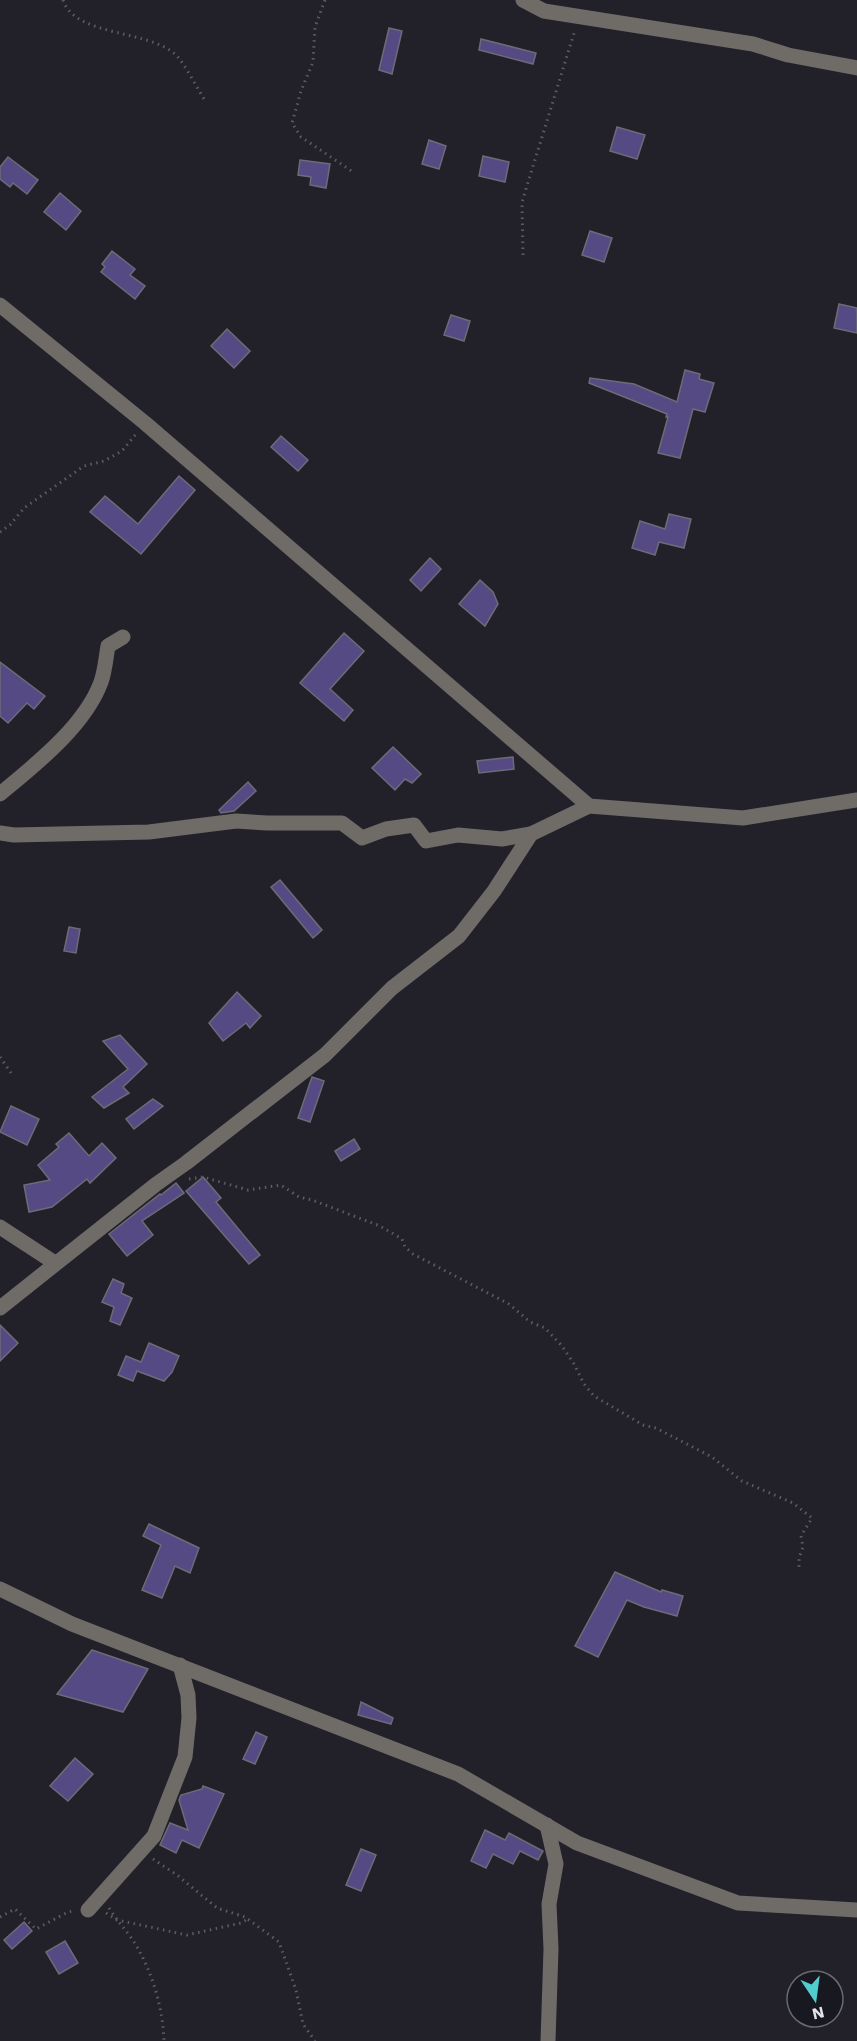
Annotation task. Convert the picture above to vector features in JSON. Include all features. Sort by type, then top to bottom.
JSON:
[{"type":"street","points":[[523,0],[544,11],[753,44],[788,55],[857,68]]},
{"type":"street","points":[[0,304],[145,423],[589,806]]},
{"type":"street","points":[[0,794],[48,755],[86,710],[101,682],[108,646],[123,637]]},
{"type":"street","points":[[0,833],[14,835],[149,832],[236,821],[342,823],[362,838],[386,829],[414,825],[426,841],[458,835],[502,839],[531,834],[589,806],[743,818],[857,800]]},
{"type":"street","points":[[0,1308],[325,1054],[392,988],[459,936],[494,891],[531,834]]},
{"type":"street","points":[[0,1227],[55,1263]]},
{"type":"street","points":[[0,1590],[72,1624],[458,1774],[577,1843],[738,1903],[857,1910]]},
{"type":"street","points":[[88,1910],[154,1836],[185,1757],[189,1718],[188,1695],[180,1665]]},
{"type":"street","points":[[547,1825],[556,1864],[549,1904],[551,1949],[548,2041]]},
{"type":"path","points":[[63,0],[65,8],[82,22],[150,41],[176,55],[206,102]]},
{"type":"path","points":[[325,0],[315,27],[313,62],[300,91],[292,123],[301,137],[354,172]]},
{"type":"path","points":[[523,255],[522,202],[579,16]]},
{"type":"path","points":[[0,532],[10,525],[24,508],[84,466],[104,461],[122,451],[145,423]]},
{"type":"path","points":[[0,1057],[11,1073]]},
{"type":"path","points":[[184,1180],[203,1177],[249,1190],[281,1185],[299,1197],[380,1226],[402,1239],[413,1254],[509,1304],[530,1322],[545,1328],[574,1364],[584,1384],[594,1396],[643,1425],[656,1428],[712,1457],[742,1480],[793,1503],[812,1518],[801,1536],[803,1547],[799,1567]]},
{"type":"path","points":[[147,1844],[153,1859],[177,1875],[217,1908],[248,1918],[279,1942],[296,1990],[303,2024],[315,2041]]},
{"type":"path","points":[[106,1889],[106,1905],[132,1940],[153,1982],[164,2041]]},
{"type":"path","points":[[0,1917],[15,1909],[36,1929],[68,1912],[102,1910],[117,1920],[187,1935],[240,1923],[248,1918]]},
{"type":"building","points":[[389,28],[402,31],[392,74],[379,70]]},
{"type":"building","points":[[481,39],[536,53],[533,64],[479,50]]},
{"type":"building","points":[[617,127],[645,135],[637,159],[610,151]]},
{"type":"building","points":[[429,140],[446,146],[439,169],[422,164]]},
{"type":"building","points":[[483,156],[509,162],[505,182],[479,176]]},
{"type":"building","points":[[8,157],[38,180],[27,194],[13,183],[10,187],[0,179],[0,167]]},
{"type":"building","points":[[300,160],[330,164],[326,188],[310,185],[311,177],[298,175]]},
{"type":"building","points":[[60,193],[81,211],[66,230],[44,212]]},
{"type":"building","points":[[590,231],[612,238],[604,262],[582,255]]},
{"type":"building","points":[[112,251],[135,269],[130,275],[145,286],[135,299],[101,272],[105,267],[102,264]]},
{"type":"building","points":[[839,304],[857,308],[857,333],[834,328]]},
{"type":"building","points":[[451,315],[470,321],[464,341],[444,335]]},
{"type":"building","points":[[227,329],[250,351],[234,368],[211,346]]},
{"type":"building","points":[[685,370],[700,374],[699,379],[714,383],[705,412],[693,409],[680,458],[658,453],[667,414],[589,383],[590,378],[634,384],[677,402]]},
{"type":"building","points":[[281,436],[308,460],[298,471],[271,447]]},
{"type":"building","points":[[179,476],[195,490],[141,554],[90,512],[105,496],[138,524]]},
{"type":"building","points":[[669,514],[691,519],[684,548],[659,542],[655,555],[632,548],[640,521],[665,529]]},
{"type":"building","points":[[430,558],[441,569],[421,591],[410,580]]},
{"type":"building","points":[[480,580],[493,592],[498,604],[485,626],[459,604]]},
{"type":"building","points":[[344,633],[364,651],[330,689],[353,710],[344,721],[300,683]]},
{"type":"building","points":[[0,662],[45,696],[34,709],[27,703],[8,723],[0,716]]},
{"type":"building","points":[[393,747],[421,774],[412,783],[405,779],[395,790],[372,768]]},
{"type":"building","points":[[513,757],[514,769],[479,773],[477,761]]},
{"type":"building","points":[[248,782],[256,791],[234,811],[221,813],[219,810]]},
{"type":"building","points":[[280,880],[322,930],[313,938],[271,887]]},
{"type":"building","points":[[69,927],[80,929],[76,953],[64,951]]},
{"type":"building","points":[[237,992],[261,1016],[250,1028],[246,1023],[223,1041],[209,1023]]},
{"type":"building","points":[[120,1035],[147,1064],[123,1087],[129,1093],[104,1108],[92,1097],[128,1069],[103,1041]]},
{"type":"building","points":[[312,1077],[324,1081],[310,1122],[298,1118]]},
{"type":"building","points":[[153,1099],[163,1106],[134,1129],[126,1119]]},
{"type":"building","points":[[11,1106],[39,1119],[27,1145],[0,1132]]},
{"type":"building","points":[[69,1133],[89,1156],[102,1143],[116,1158],[90,1183],[87,1179],[52,1207],[29,1212],[24,1185],[50,1180],[38,1165],[59,1147],[56,1144]]},
{"type":"building","points":[[354,1139],[360,1149],[341,1161],[335,1151]]},
{"type":"building","points":[[203,1177],[221,1198],[216,1202],[260,1255],[249,1264],[186,1191]]},
{"type":"building","points":[[176,1183],[184,1193],[142,1221],[153,1235],[127,1256],[109,1234]]},
{"type":"building","points":[[113,1279],[124,1284],[121,1293],[132,1298],[120,1325],[110,1321],[114,1307],[102,1302]]},
{"type":"building","points":[[0,1325],[18,1343],[0,1361]]},
{"type":"building","points":[[149,1343],[179,1356],[172,1372],[164,1381],[137,1371],[133,1381],[118,1375],[126,1356],[141,1362]]},
{"type":"building","points":[[149,1524],[199,1548],[190,1573],[175,1566],[162,1598],[142,1590],[161,1545],[143,1536]]},
{"type":"building","points":[[615,1572],[661,1592],[662,1590],[683,1596],[677,1616],[627,1600],[598,1657],[575,1646]]},
{"type":"building","points":[[92,1650],[148,1669],[123,1712],[57,1694]]},
{"type":"building","points":[[361,1702],[393,1718],[391,1724],[358,1715]]},
{"type":"building","points":[[256,1732],[267,1737],[255,1764],[243,1759]]},
{"type":"building","points":[[75,1758],[93,1774],[68,1801],[50,1786]]},
{"type":"building","points":[[203,1786],[224,1794],[199,1848],[182,1840],[176,1853],[160,1845],[170,1823],[188,1830],[179,1800],[181,1795],[202,1789]]},
{"type":"building","points":[[485,1830],[505,1840],[509,1833],[543,1851],[538,1860],[520,1851],[513,1864],[493,1854],[486,1868],[471,1861]]},
{"type":"building","points":[[361,1849],[376,1855],[361,1891],[346,1885]]},
{"type":"building","points":[[24,1922],[32,1931],[12,1949],[4,1940]]},
{"type":"building","points":[[65,1941],[78,1963],[59,1974],[46,1952]]}]
